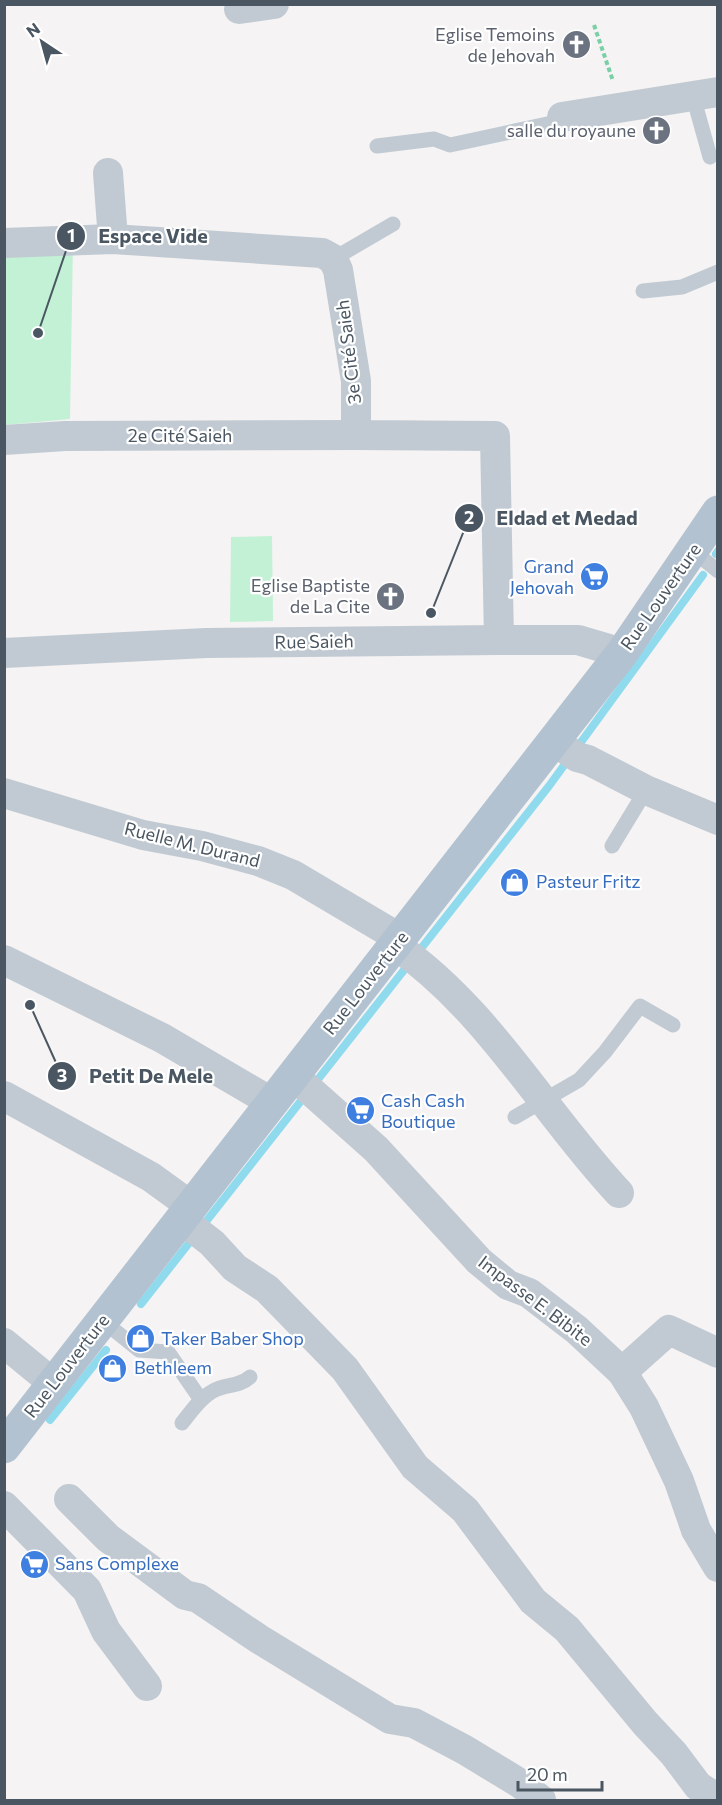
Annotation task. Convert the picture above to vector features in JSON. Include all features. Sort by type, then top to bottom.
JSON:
[{"type":"main road","name":"Rue Louverture","points":[[4,1447],[103,1321],[192,1222],[273,1103],[305,1085],[406,950],[572,748],[622,654],[705,561],[717,512]]},
{"type":"street","points":[[239,9],[274,4]]},
{"type":"street","points":[[562,117],[705,94]]},
{"type":"street","points":[[108,173],[113,239]]},
{"type":"street","points":[[4,243],[113,239],[322,253],[333,259]]},
{"type":"street","name":"3e Cité Saieh","points":[[333,259],[338,270],[356,381],[356,435]]},
{"type":"street","points":[[356,435],[495,436],[499,640]]},
{"type":"street","name":"2e Cité Saieh","points":[[4,440],[65,436],[356,435]]},
{"type":"street","name":"Rue Saieh","points":[[4,653],[206,643],[578,640],[622,654]]},
{"type":"street","points":[[572,748],[646,790],[717,820]]},
{"type":"street","name":"Ruelle M. Durand","points":[[4,793],[143,835],[202,846],[258,861],[293,875],[406,950]]},
{"type":"street","points":[[406,950],[451,991],[494,1036],[619,1193]]},
{"type":"street","points":[[4,960],[162,1038],[273,1103]]},
{"type":"street","name":"Impasse E. Bibite","points":[[305,1085],[376,1149],[479,1260],[508,1285],[529,1293],[569,1324],[622,1372],[644,1407],[679,1481],[696,1530],[717,1567]]},
{"type":"street","points":[[4,1096],[151,1177],[235,1268],[267,1289],[345,1370],[415,1467],[465,1510],[533,1601],[567,1629],[645,1724],[674,1754],[698,1786],[717,1799]]},
{"type":"street","points":[[622,1372],[669,1330],[717,1353]]},
{"type":"street","points":[[4,1343],[54,1384]]},
{"type":"street","points":[[69,1499],[108,1538],[185,1595],[198,1598],[259,1640],[390,1719],[414,1723],[465,1750],[521,1784],[541,1800]]},
{"type":"street","points":[[4,1506],[87,1590],[106,1631],[147,1686]]},
{"type":"lane","points":[[705,94],[710,157]]},
{"type":"lane","points":[[377,146],[434,139],[450,145],[552,123],[562,117]]},
{"type":"lane","points":[[333,259],[393,224]]},
{"type":"lane","points":[[643,291],[682,287],[717,272]]},
{"type":"lane","points":[[612,846],[646,790]]},
{"type":"lane","points":[[515,1117],[579,1080],[590,1070],[640,1006],[673,1025]]},
{"type":"lane","points":[[103,1321],[139,1350],[168,1352],[199,1396],[203,1398]]},
{"type":"lane","points":[[182,1423],[203,1398],[214,1390],[244,1383],[250,1377]]},
{"type":"path","points":[[594,25],[608,70],[624,107]]},
{"type":"green space","points":[[73,242],[70,419],[5,425],[5,247]]},
{"type":"green space","points":[[272,536],[273,621],[230,622],[231,537]]},
{"type":"waterway","points":[[141,1304],[549,786],[703,575]]},
{"type":"waterway","points":[[50,1420],[106,1350]]},
{"type":"place","name":"Eglise Temoins de Jehovah","points":[[576,45]]},
{"type":"place","name":"salle du royaune","points":[[657,131]]},
{"type":"place","name":"Espace Vide","points":[[38,333]]},
{"type":"place","name":"Grand Jehovah","points":[[595,577]]},
{"type":"place","name":"Eglise Baptiste de La Cite","points":[[391,596]]},
{"type":"place","name":"Eldad et Medad","points":[[431,613]]},
{"type":"place","name":"Pasteur Fritz","points":[[515,882]]},
{"type":"place","name":"Petit De Mele","points":[[30,1005]]},
{"type":"place","name":"Cash Cash Boutique","points":[[360,1111]]},
{"type":"place","name":"Taker Baber Shop","points":[[140,1339]]},
{"type":"place","name":"Bethleem","points":[[113,1368]]},
{"type":"place","name":"Sans Complexe","points":[[34,1564]]}]
